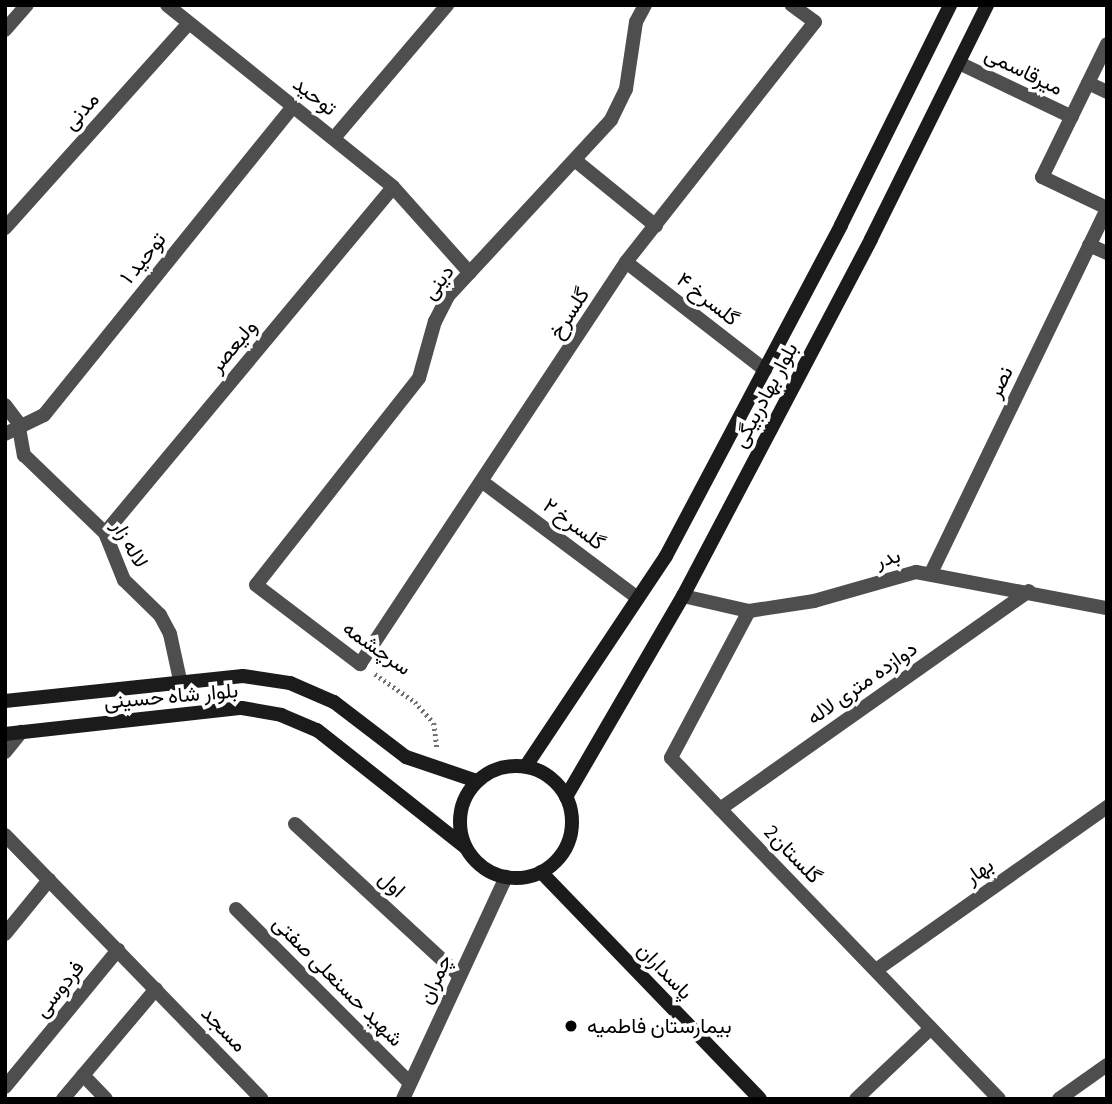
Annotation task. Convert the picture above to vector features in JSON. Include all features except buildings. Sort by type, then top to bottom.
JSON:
[{"type":"main road","name":"بلوار بهادربیگی","points":[[526,766],[667,556],[765,370],[950,5]]},
{"type":"main road","name":"بلوار بهادربیگی","points":[[566,797],[683,596],[871,239],[987,5]]},
{"type":"main road","name":"بلوار شاه حسینی","points":[[5,701],[180,680],[243,676],[290,683],[334,702],[406,757],[477,781]]},
{"type":"main road","name":"بلوار شاه حسینی","points":[[5,734],[242,708],[281,715],[317,730],[465,846]]},
{"type":"main road","points":[[508,766],[526,766],[542,772],[566,797],[572,831],[566,848],[541,872],[506,877],[489,872],[465,846],[460,812],[477,781],[508,766]]},
{"type":"main road","name":"پاسداران","points":[[541,872],[760,1099]]},
{"type":"street","points":[[5,30],[27,5]]},
{"type":"street","name":"توحید","points":[[167,5],[334,138],[447,5]]},
{"type":"street","name":"دینی","points":[[256,585],[419,378],[435,321],[448,296],[576,161],[620,106],[633,58],[636,22],[645,5]]},
{"type":"street","name":"گلسرخ","points":[[360,664],[484,483],[626,262],[815,22],[792,5]]},
{"type":"street","name":"مدنی","points":[[5,228],[189,23]]},
{"type":"street","points":[[1107,44],[1042,177],[1107,208]]},
{"type":"street","name":"میرقاسمی","points":[[959,63],[1072,117]]},
{"type":"street","points":[[1088,83],[1107,92]]},
{"type":"street","name":"توحید ۱","points":[[5,434],[44,415],[293,106]]},
{"type":"street","points":[[334,138],[393,187],[470,273]]},
{"type":"street","points":[[576,161],[656,226]]},
{"type":"street","name":"ولیعصر","points":[[105,533],[393,187]]},
{"type":"street","name":"نصر","points":[[931,573],[1107,208]]},
{"type":"street","points":[[1089,245],[1107,253]]},
{"type":"street","name":"گلسرخ ۴","points":[[626,262],[765,370]]},
{"type":"street","name":"لاله زار","points":[[5,405],[19,428],[24,455],[105,533],[124,580],[166,624],[180,680]]},
{"type":"street","name":"گلسرخ ۲","points":[[484,483],[638,598]]},
{"type":"street","name":"بدر","points":[[683,596],[749,611],[814,601],[916,572],[1029,591],[1107,608]]},
{"type":"street","name":"سرچشمه","points":[[256,585],[360,664]]},
{"type":"street","name":"دوازده متری لاله","points":[[720,809],[1029,591]]},
{"type":"street","name":"گلستان2","points":[[749,611],[671,758],[999,1099]]},
{"type":"street","points":[[5,752],[22,732]]},
{"type":"street","name":"بهار","points":[[876,970],[1107,807]]},
{"type":"street","name":"اول","points":[[295,824],[460,976]]},
{"type":"street","name":"مسجد","points":[[5,835],[262,1099]]},
{"type":"street","name":"چمران","points":[[402,1099],[506,877]]},
{"type":"street","points":[[5,934],[49,880]]},
{"type":"street","name":"شهید حسنعلی صفتی","points":[[236,909],[410,1083]]},
{"type":"street","name":"فردوسی","points":[[5,1087],[118,950]]},
{"type":"street","points":[[62,1099],[156,989]]},
{"type":"street","points":[[856,1099],[931,1028]]},
{"type":"street","points":[[1059,1099],[1107,1065]]},
{"type":"street","points":[[83,1075],[106,1099]]},
{"type":"path","name":"سرچشمه","points":[[360,664],[400,690],[434,723],[435,767]]},
{"type":"place","name":"بیمارستان فاطمیه","points":[[571,1026]]}]
